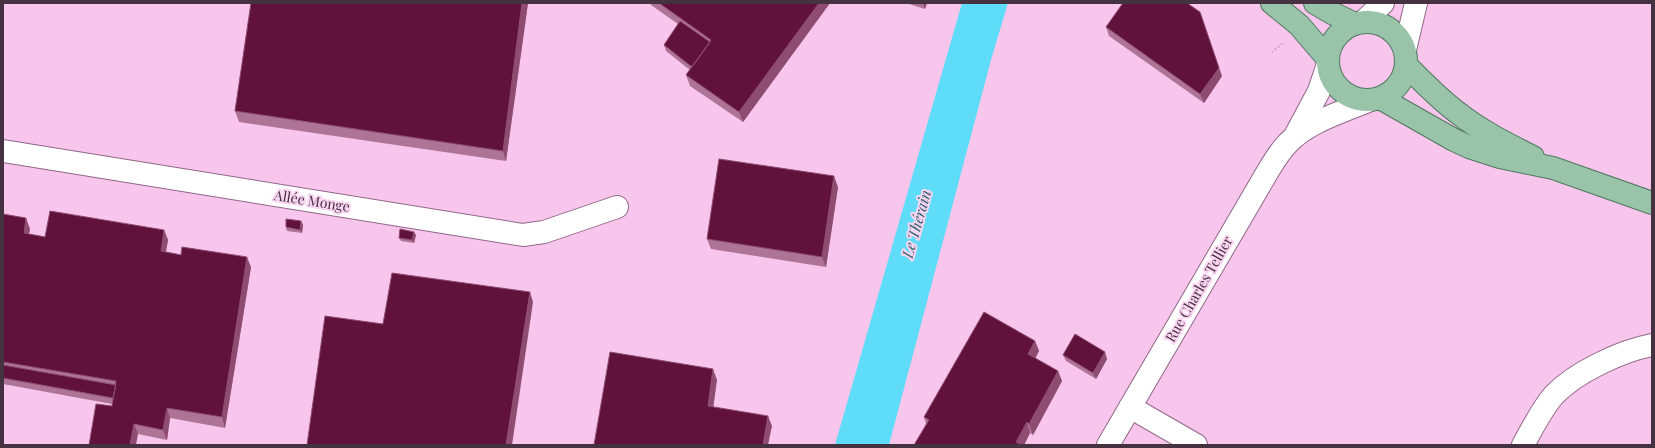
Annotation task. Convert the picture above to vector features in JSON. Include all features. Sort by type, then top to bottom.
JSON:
[{"type":"main road","points":[[1272,3],[1303,29],[1328,62],[1332,79],[1342,91],[1355,98],[1375,99],[1469,147],[1500,157],[1553,168],[1652,203]]},
{"type":"main road","points":[[1315,3],[1332,13],[1359,23],[1378,23],[1391,30],[1401,41],[1405,58],[1404,74],[1396,87],[1389,93],[1375,99]]},
{"type":"main road","points":[[1328,62],[1334,39],[1341,32],[1359,23]]},
{"type":"main road","points":[[1405,58],[1437,96],[1472,124],[1553,168]]},
{"type":"street","points":[[1359,23],[1383,3]]},
{"type":"street","points":[[1405,58],[1416,3]]},
{"type":"street","name":"Rue Charles Tellier","points":[[1295,137],[1319,91],[1328,62]]},
{"type":"street","name":"Rue Charles Tellier","points":[[1108,445],[1268,171],[1283,148],[1308,127],[1375,99]]},
{"type":"street","name":"Allée Monge","points":[[3,151],[523,235],[544,232],[617,207]]},
{"type":"street","points":[[1523,445],[1546,406],[1553,396],[1564,386],[1596,366],[1616,357],[1652,345]]},
{"type":"street","points":[[1130,407],[1196,445]]},
{"type":"shaded area","points":[[3,3],[1652,3],[1652,445],[3,445]]},
{"type":"water","name":"Le Thérain","points":[[962,3],[1008,3],[991,60],[889,445],[835,445]]},
{"type":"building","points":[[251,3],[522,3],[503,151],[235,111]]},
{"type":"building","points":[[659,3],[819,3],[739,112],[686,75],[711,40]]},
{"type":"building","points":[[1123,3],[1187,3],[1200,12],[1219,68],[1200,94],[1106,27]]},
{"type":"building","points":[[680,21],[710,42],[692,67],[664,45]]},
{"type":"building","points":[[719,159],[834,176],[822,257],[707,239]]},
{"type":"building","points":[[50,211],[164,230],[161,251],[181,255],[182,247],[247,257],[222,417],[167,408],[163,430],[134,424],[130,445],[89,445],[96,404],[112,406],[116,381],[3,362],[3,214],[26,218],[24,233],[45,237]]},
{"type":"building","points":[[286,219],[301,221],[300,230],[286,227]]},
{"type":"building","points":[[400,229],[414,232],[412,240],[399,238]]},
{"type":"building","points":[[392,273],[530,292],[506,445],[307,445],[325,316],[383,324]]},
{"type":"building","points":[[984,312],[1035,341],[1028,354],[1058,371],[1029,424],[1027,422],[1016,442],[1021,445],[914,445],[929,420],[924,417]]},
{"type":"building","points":[[1075,334],[1105,352],[1093,373],[1063,355]]},
{"type":"building","points":[[610,352],[713,369],[708,406],[768,416],[763,445],[594,445]]},
{"type":"building","points":[[3,365],[116,385],[113,398],[3,378]]}]
